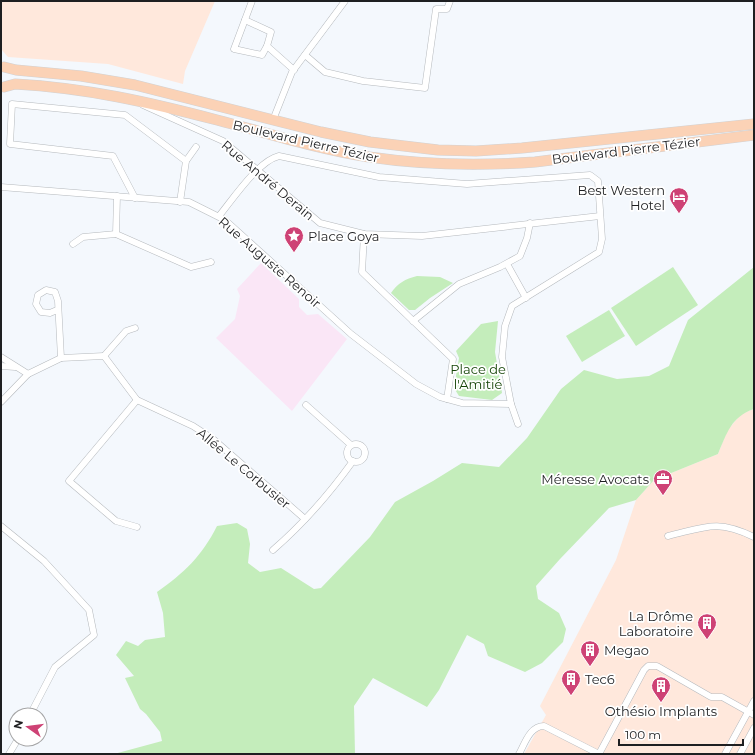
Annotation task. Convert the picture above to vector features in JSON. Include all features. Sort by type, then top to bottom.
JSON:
[{"type":"main road","points":[[2,89],[7,81],[3,65]]},
{"type":"main road","name":"Boulevard Pierre Tézier","points":[[3,65],[135,85],[272,120],[370,142],[432,150],[476,151],[602,141],[754,124]]},
{"type":"main road","name":"Boulevard Pierre Tézier","points":[[2,89],[15,84],[61,87],[133,99],[312,145],[368,157],[437,165],[535,162],[754,135]]},
{"type":"street","points":[[245,20],[271,32],[267,46],[262,55],[234,49],[252,1]]},
{"type":"street","points":[[272,120],[294,70],[345,1]]},
{"type":"street","points":[[305,55],[325,72],[363,81],[425,88],[436,9],[447,9],[450,1]]},
{"type":"street","points":[[267,46],[294,70]]},
{"type":"street","name":"Rue André Derain","points":[[133,99],[154,111],[223,141],[320,223],[364,234],[422,236],[600,216]]},
{"type":"street","points":[[135,198],[113,156],[10,144],[12,104],[125,115],[186,161]]},
{"type":"street","points":[[180,202],[186,161],[196,147]]},
{"type":"street","points":[[218,216],[258,170],[270,160],[279,156],[379,177],[467,184],[590,175],[598,181],[602,239],[599,252],[512,306],[505,326],[502,357],[511,404],[518,424]]},
{"type":"street","name":"Rue Auguste Renoir","points":[[1,187],[188,202],[218,216],[351,334],[416,384],[447,399],[462,403],[511,404]]},
{"type":"street","points":[[116,234],[117,196]]},
{"type":"street","points":[[413,321],[459,284],[507,264],[520,256],[527,238],[530,223]]},
{"type":"street","points":[[73,244],[83,237],[116,234],[191,267],[211,262]]},
{"type":"street","points":[[364,234],[362,272],[453,359],[447,399]]},
{"type":"street","points":[[507,264],[526,298]]},
{"type":"street","points":[[57,310],[61,358]]},
{"type":"street","points":[[1,402],[28,374],[61,358],[104,356],[126,331],[135,328]]},
{"type":"street","name":"Allée Le Corbusier","points":[[104,356],[137,400],[193,426],[213,439],[305,519]]},
{"type":"street","points":[[1,357],[28,374]]},
{"type":"street","points":[[1,366],[19,367]]},
{"type":"street","points":[[137,400],[69,481],[116,521],[138,527]]},
{"type":"street","points":[[306,405],[351,445],[359,444],[364,449],[364,456],[360,461],[353,461],[348,456],[348,449],[351,445]]},
{"type":"street","points":[[273,550],[305,519],[353,461]]},
{"type":"street","points":[[668,536],[719,525],[734,528],[754,537]]},
{"type":"street","points":[[1,526],[44,561],[88,610],[94,635],[55,667],[34,707]]},
{"type":"street","points":[[519,754],[532,730],[539,726],[544,726],[599,754],[644,670],[648,666],[657,666],[711,697],[722,697],[751,713]]},
{"type":"street","points":[[725,754],[751,713],[754,701]]},
{"type":"street","points":[[740,754],[754,728]]},
{"type":"shaded area","points":[[1,1],[215,1],[185,71],[183,84],[108,64],[8,57],[1,49]]},
{"type":"shaded area","points":[[261,263],[299,299],[299,307],[307,315],[318,314],[347,339],[292,411],[216,338],[235,319],[240,296],[237,289]]},
{"type":"shaded area","points":[[754,409],[754,754],[524,754],[546,715],[540,706],[616,560],[636,500],[654,480],[718,454],[727,431],[741,414]]},
{"type":"green space","points":[[673,267],[698,305],[636,346],[611,308]]},
{"type":"green space","points":[[754,267],[754,409],[746,412],[735,421],[727,433],[718,454],[654,480],[636,500],[609,508],[536,586],[538,599],[559,613],[566,629],[563,642],[542,663],[525,672],[488,656],[484,644],[467,635],[439,690],[427,707],[373,678],[354,706],[355,754],[114,754],[162,741],[160,732],[146,714],[140,709],[125,678],[134,676],[116,655],[126,641],[138,646],[145,640],[165,637],[163,613],[157,592],[176,578],[192,563],[199,555],[217,526],[237,523],[247,529],[250,544],[248,563],[260,572],[281,568],[314,589],[321,588],[370,537],[395,502],[462,463],[499,467],[527,438],[561,389],[584,370],[617,379],[649,376],[669,366],[688,320]]},
{"type":"green space","points":[[417,276],[440,277],[453,283],[415,310],[409,310],[391,293],[402,282]]},
{"type":"green space","points":[[609,310],[625,336],[582,362],[566,336]]},
{"type":"green space","name":"Place de l'Amitié","points":[[498,321],[495,352],[502,393],[492,400],[459,396],[454,388],[459,358],[456,351],[481,324]]},
{"type":"place","name":"Best Western Hotel","points":[[679,214]]},
{"type":"place","name":"Place Goya","points":[[294,253]]},
{"type":"place","name":"Méresse Avocats","points":[[663,496]]},
{"type":"place","name":"La Drôme Laboratoire","points":[[707,640]]},
{"type":"place","name":"Megao","points":[[590,667]]},
{"type":"place","name":"Tec6","points":[[571,696]]},
{"type":"place","name":"Othésio Implants","points":[[661,703]]}]
